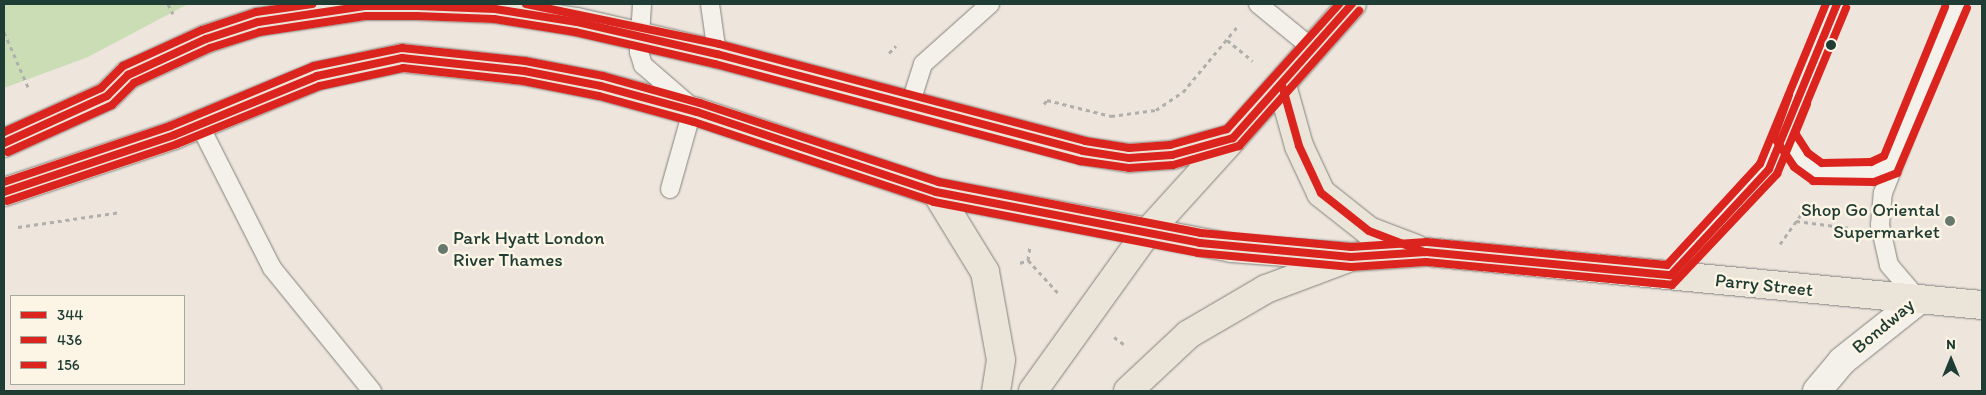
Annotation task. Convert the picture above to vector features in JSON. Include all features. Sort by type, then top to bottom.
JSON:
[{"type":"main road","points":[[1033,391],[1146,234],[1282,85],[1352,4]]},
{"type":"main road","points":[[4,143],[107,96],[128,75],[206,39],[258,22],[365,6],[496,9],[640,35],[1058,145],[1129,158],[1172,155],[1233,138]]},
{"type":"main road","name":"Parry Street","points":[[4,192],[199,124],[317,76],[402,58],[524,71],[695,112],[936,192],[1146,234],[1231,248],[1351,257],[1426,252],[1982,305]]},
{"type":"main road","name":"Parry Street","points":[[1282,85],[1299,146],[1321,193],[1369,231],[1426,252]]},
{"type":"main road","points":[[936,192],[985,272],[1001,360],[996,391]]},
{"type":"main road","points":[[1128,391],[1189,334],[1266,289],[1351,257]]},
{"type":"street","name":"Bondway","points":[[1817,391],[1842,360],[1919,300]]},
{"type":"lane","points":[[642,4],[640,35],[643,65],[688,99],[695,112],[670,189]]},
{"type":"lane","points":[[710,4],[717,54]]},
{"type":"lane","points":[[910,106],[922,64],[990,4]]},
{"type":"lane","points":[[1258,4],[1312,48]]},
{"type":"lane","points":[[1671,275],[1769,168],[1837,4]]},
{"type":"lane","name":"Bondway","points":[[1919,300],[1889,265],[1880,225],[1892,164],[1958,4]]},
{"type":"lane","points":[[199,124],[272,268],[372,391]]},
{"type":"lane","points":[[1784,134],[1801,160],[1819,173],[1873,172],[1892,164]]},
{"type":"path","points":[[168,4],[176,20]]},
{"type":"path","points":[[4,32],[28,88]]},
{"type":"path","points":[[1047,100],[1092,112],[1128,116],[1156,110],[1183,92],[1227,40]]},
{"type":"path","points":[[1780,244],[1813,198]]},
{"type":"path","points":[[14,228],[121,212]]},
{"type":"path","points":[[1796,220],[1859,230]]},
{"type":"path","points":[[1031,237],[1028,260],[1054,290]]},
{"type":"path","points":[[1012,265],[1028,260]]},
{"type":"green space","points":[[4,4],[188,4],[88,57],[4,88]]},
{"type":"transit line","name":"156","points":[[4,132],[101,88],[123,66],[202,30],[256,12],[312,4]]},
{"type":"transit line","name":"156","points":[[526,4],[719,44],[1085,141],[1129,148],[1170,145],[1227,129],[1339,4]]},
{"type":"transit line","name":"344","points":[[4,143],[107,96],[128,75],[206,39],[258,22],[365,6],[417,6],[495,9],[577,22],[717,54],[1083,151],[1129,158],[1172,155],[1233,138],[1352,4]]},
{"type":"transit line","name":"156","points":[[4,182],[170,126],[314,66],[402,48],[525,61],[603,76],[700,103],[939,182],[1201,233],[1351,247],[1427,242],[1667,265],[1760,164],[1826,4]]},
{"type":"transit line","name":"344","points":[[1671,275],[1769,169],[1837,4]]},
{"type":"transit line","name":"156","points":[[1807,104],[1795,133],[1808,153],[1822,163],[1871,162],[1884,156],[1945,7]]},
{"type":"transit line","name":"436","points":[[7,201],[177,144],[320,86],[403,68],[523,81],[599,96],[694,122],[934,202],[1198,253],[1351,267],[1426,262],[1672,285],[1777,174],[1846,8]]},
{"type":"transit line","name":"436","points":[[1789,95],[1774,137],[1794,167],[1813,181],[1874,182],[1897,173],[1967,8]]},
{"type":"transit line","name":"436","points":[[8,152],[112,105],[134,83],[210,48],[260,32],[366,16],[417,16],[494,19],[575,32],[715,64],[1080,161],[1129,168],[1173,165],[1239,146],[1359,11]]},
{"type":"transit line","name":"344","points":[[4,192],[174,135],[317,76],[402,58],[524,71],[601,86],[697,112],[936,192],[1200,243],[1351,257],[1426,252],[1671,275]]},
{"type":"transit line","name":"344","points":[[1282,85],[1299,146],[1321,193],[1369,231],[1424,252]]},
{"type":"place","name":"Shop Go Oriental Supermarket","points":[[1950,221]]},
{"type":"place","name":"Park Hyatt London River Thames","points":[[443,249]]}]
